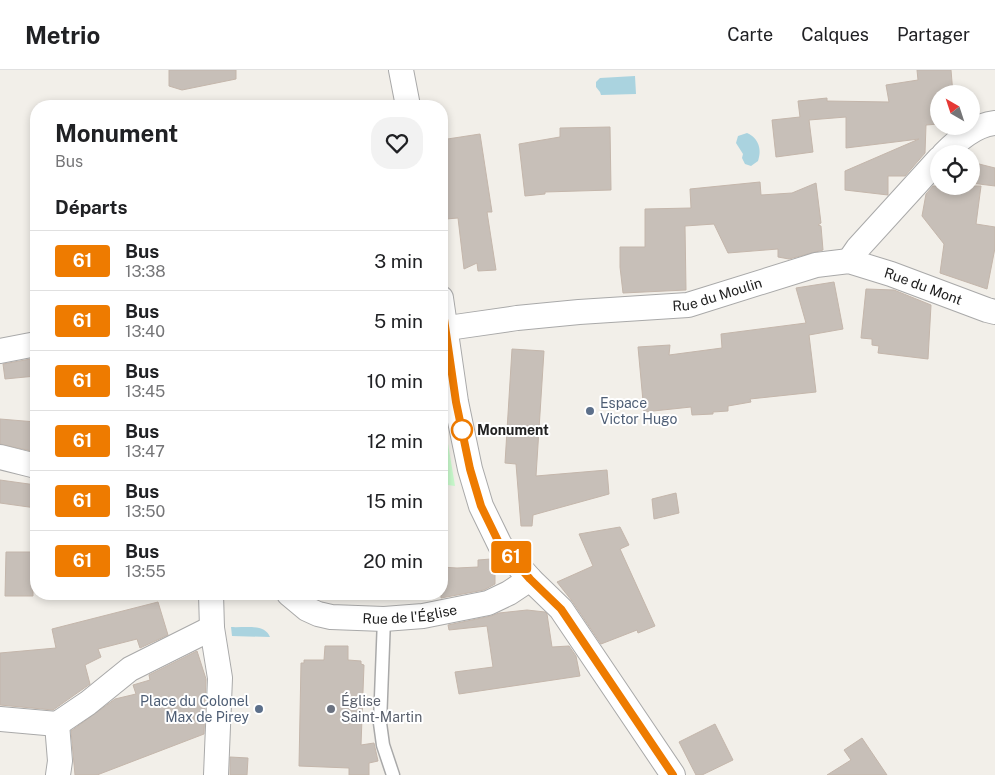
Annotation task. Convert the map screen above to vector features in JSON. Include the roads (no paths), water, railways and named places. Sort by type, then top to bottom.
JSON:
[{"type":"street","points":[[401,70],[407,100]]},
{"type":"street","points":[[952,145],[975,129],[995,123]]},
{"type":"street","points":[[849,261],[858,248],[930,169]]},
{"type":"street","name":"Rue du Mont","points":[[849,261],[892,274],[995,312]]},
{"type":"street","name":"Rue du Moulin","points":[[448,328],[579,312],[688,305],[816,265],[849,261]]},
{"type":"street","points":[[0,351],[30,345]]},
{"type":"street","points":[[448,353],[470,469],[481,506],[500,545],[530,579],[561,609],[673,775]]},
{"type":"street","points":[[0,457],[30,464]]},
{"type":"street","name":"Rue de l'Église","points":[[296,600],[307,609],[332,617],[384,619],[423,616],[488,603],[509,593],[530,579]]},
{"type":"street","points":[[212,600],[212,628],[220,678],[216,775]]},
{"type":"street","points":[[0,719],[57,724],[130,668],[212,628]]},
{"type":"street","points":[[57,724],[60,762],[58,775]]},
{"type":"lane","points":[[384,619],[380,723],[383,744],[393,775]]},
{"type":"water","points":[[635,76],[636,94],[601,95],[596,87],[596,82],[600,78]]},
{"type":"water","points":[[747,133],[757,141],[760,153],[758,161],[751,166],[745,164],[742,158],[743,154],[736,143],[738,136]]},
{"type":"water","points":[[231,627],[259,628],[264,630],[270,637],[232,636]]},
{"type":"place","name":"Espace Victor Hugo","points":[[590,411]]},
{"type":"place","name":"Monument","points":[[462,430]]},
{"type":"place","name":"Place du Colonel Max de Pirey","points":[[259,709]]},
{"type":"place","name":"Église Saint-Martin","points":[[331,709]]}]
